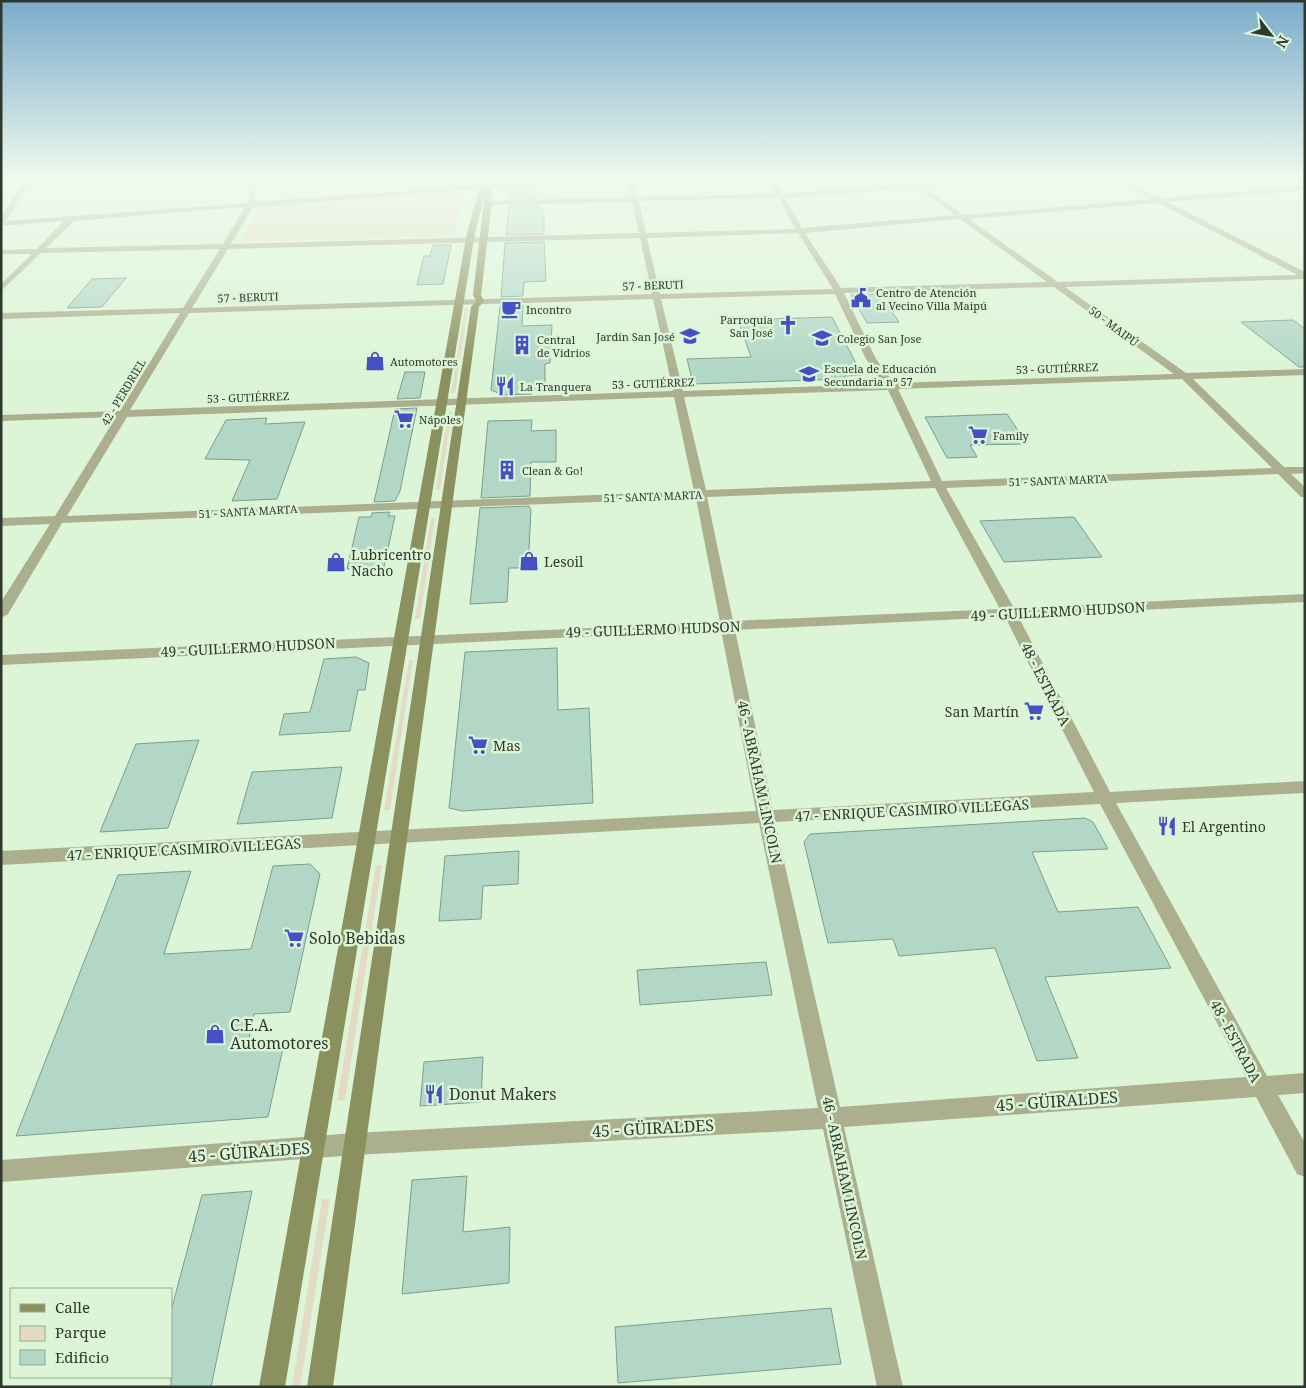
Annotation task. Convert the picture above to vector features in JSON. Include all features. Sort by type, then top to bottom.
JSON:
[{"type":"main road","points":[[272,1387],[470,243]]},
{"type":"main road","points":[[320,1387],[461,402],[475,307],[480,300],[477,295],[484,243]]},
{"type":"street","points":[[1,289],[46,243]]},
{"type":"street","name":"42 - PERDRIEL","points":[[1,614],[125,414],[185,310],[227,243]]},
{"type":"street","points":[[1,252],[373,243]]},
{"type":"street","name":"46 - ABRAHAM LINCOLN","points":[[645,243],[677,395],[701,495],[766,818],[890,1387]]},
{"type":"street","name":"48 - ESTRADA","points":[[808,243],[838,290],[871,359],[891,386],[938,484],[1010,614],[1106,799],[1305,1166]]},
{"type":"street","name":"50 - MAIPÚ","points":[[1001,243],[1185,377],[1305,494]]},
{"type":"street","points":[[1240,243],[1305,276]]},
{"type":"street","name":"57 - BERUTI","points":[[1,316],[1305,276]]},
{"type":"street","name":"53 - GUTIÉRREZ","points":[[1,418],[1305,372]]},
{"type":"street","name":"51 - SANTA MARTA","points":[[1,522],[447,502],[701,495],[1305,470]]},
{"type":"street","name":"49 - GUILLERMO HUDSON","points":[[1,660],[427,638],[1010,614],[1305,598]]},
{"type":"street","name":"47 - ENRIQUE CASIMIRO VILLEGAS","points":[[1,858],[399,838],[1305,787]]},
{"type":"street","name":"45 - GÜIRALDES","points":[[1,1171],[355,1144],[832,1118],[1305,1083]]},
{"type":"green space","points":[[465,308],[468,308],[455,393],[451,393]]},
{"type":"green space","points":[[452,412],[440,489],[436,489],[448,413]]},
{"type":"green space","points":[[431,518],[435,518],[420,619],[415,619]]},
{"type":"green space","points":[[409,660],[413,660],[390,810],[384,810]]},
{"type":"green space","points":[[376,865],[382,865],[345,1100],[337,1101]]},
{"type":"green space","points":[[322,1199],[330,1199],[300,1387],[292,1387]]},
{"type":"building","points":[[505,243],[544,243],[546,281],[524,282],[523,296],[501,297]]},
{"type":"building","points":[[433,245],[451,245],[443,284],[417,285],[424,256],[430,256]]},
{"type":"building","points":[[126,278],[102,307],[67,308],[92,279]]},
{"type":"building","points":[[880,294],[899,322],[867,323],[851,295]]},
{"type":"building","points":[[523,305],[522,326],[552,325],[550,363],[545,364],[545,390],[532,390],[532,394],[503,395],[491,390],[500,306]]},
{"type":"building","points":[[832,317],[862,375],[844,376],[846,379],[693,384],[687,359],[751,357],[738,320]]},
{"type":"building","points":[[1293,320],[1305,329],[1305,367],[1299,367],[1241,322]]},
{"type":"building","points":[[405,372],[425,372],[420,398],[397,399]]},
{"type":"building","points":[[417,408],[400,491],[395,501],[374,502],[395,409]]},
{"type":"building","name":"Family","points":[[1007,414],[1027,444],[970,445],[977,457],[947,458],[925,417]]},
{"type":"building","points":[[267,418],[265,424],[305,422],[277,499],[232,501],[250,460],[205,459],[226,420]]},
{"type":"building","points":[[532,420],[531,431],[556,430],[556,462],[531,462],[530,496],[481,498],[488,421]]},
{"type":"building","points":[[529,506],[531,510],[528,568],[509,568],[507,602],[470,604],[480,508]]},
{"type":"building","points":[[390,512],[388,516],[395,516],[384,567],[347,569],[359,517],[371,517],[372,513]]},
{"type":"building","points":[[1074,517],[1102,557],[1004,562],[980,521]]},
{"type":"building","points":[[557,648],[558,710],[589,708],[593,803],[462,811],[449,808],[465,652]]},
{"type":"building","points":[[356,657],[369,663],[365,690],[358,690],[350,731],[279,735],[284,714],[310,712],[324,659]]},
{"type":"building","points":[[199,740],[168,828],[100,832],[136,744]]},
{"type":"building","points":[[342,767],[332,818],[237,824],[252,772]]},
{"type":"building","points":[[1085,818],[1093,822],[1108,849],[1032,852],[1058,912],[1138,907],[1171,968],[1045,977],[1078,1058],[1037,1061],[995,948],[899,956],[893,939],[828,943],[804,842],[810,834]]},
{"type":"building","points":[[519,851],[518,884],[483,886],[481,919],[439,921],[445,856]]},
{"type":"building","points":[[310,864],[320,874],[290,1012],[254,1014],[247,1050],[283,1048],[268,1117],[16,1136],[118,875],[191,871],[164,954],[251,949],[273,866]]},
{"type":"building","points":[[766,962],[772,995],[640,1005],[637,970]]},
{"type":"building","points":[[483,1057],[481,1102],[420,1106],[424,1062]]},
{"type":"building","points":[[467,1176],[463,1232],[510,1227],[509,1283],[402,1294],[412,1180]]},
{"type":"building","points":[[252,1191],[211,1387],[171,1387],[172,1307],[202,1195]]},
{"type":"building","points":[[831,1308],[841,1364],[618,1383],[615,1327]]},
{"type":"place","name":"Centro de Atención al Vecino Villa Maipú","points":[[861,298]]},
{"type":"place","name":"Incontro","points":[[511,309]]},
{"type":"place","name":"Parroquia San José","points":[[788,325]]},
{"type":"place","name":"Jardín San José","points":[[690,336]]},
{"type":"place","name":"Colegio San Jose","points":[[822,338]]},
{"type":"place","name":"Central de Vidrios","points":[[522,345]]},
{"type":"place","name":"Automotores","points":[[375,361]]},
{"type":"place","name":"Escuela de Educación Secundaria nº 57","points":[[809,374]]},
{"type":"place","name":"La Tranquera","points":[[505,386]]},
{"type":"place","name":"Nápoles","points":[[404,419]]},
{"type":"place","name":"Family","points":[[978,435]]},
{"type":"place","name":"Clean & Go!","points":[[507,470]]},
{"type":"place","name":"Lesoil","points":[[529,561]]},
{"type":"place","name":"Lubricentro Nacho","points":[[336,562]]},
{"type":"place","name":"San Martín","points":[[1034,711]]},
{"type":"place","name":"Mas","points":[[478,745]]},
{"type":"place","name":"El Argentino","points":[[1167,826]]},
{"type":"place","name":"Solo Bebidas","points":[[294,938]]},
{"type":"place","name":"C.E.A. Automotores","points":[[215,1034]]},
{"type":"place","name":"Donut Makers","points":[[434,1094]]}]
